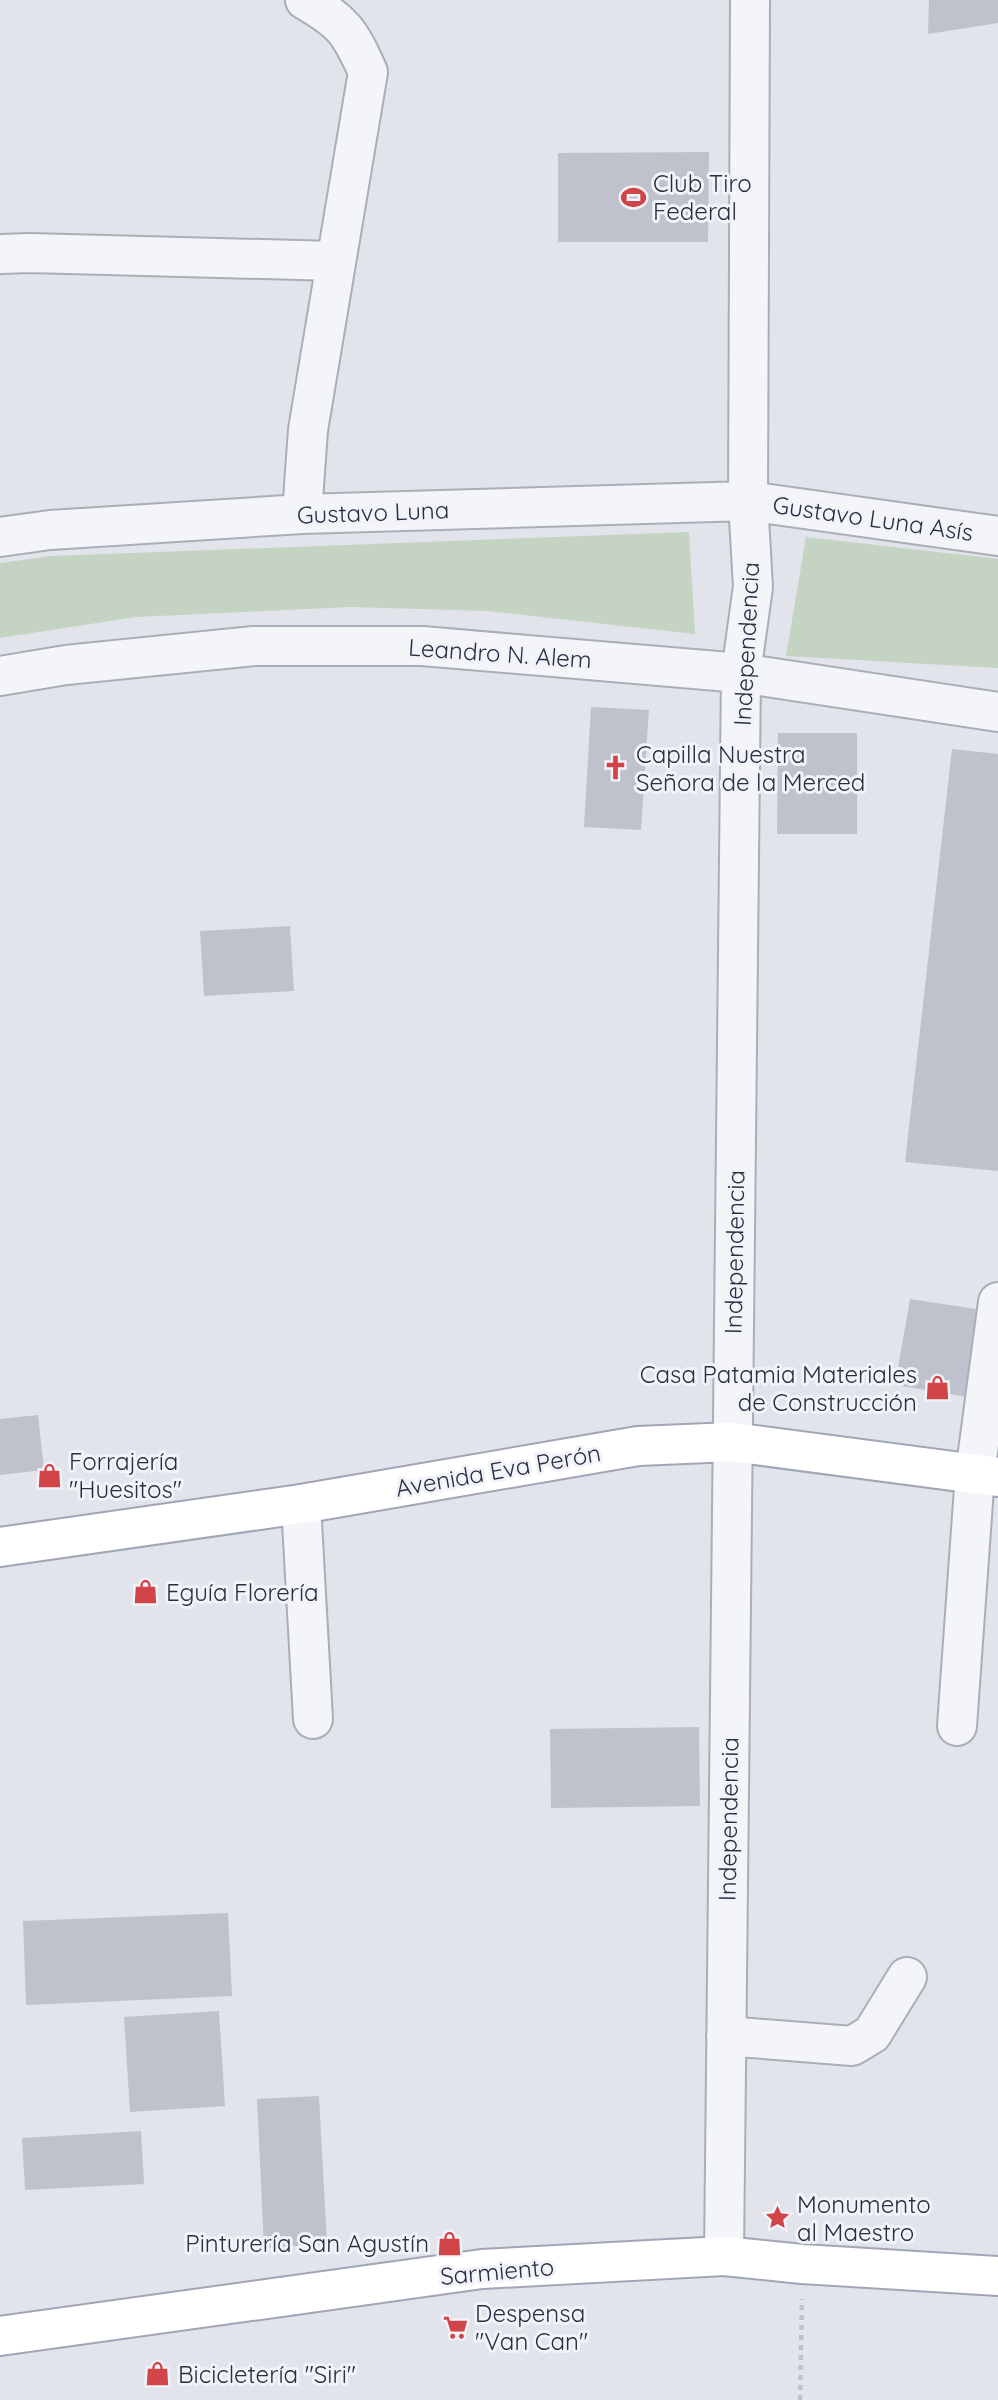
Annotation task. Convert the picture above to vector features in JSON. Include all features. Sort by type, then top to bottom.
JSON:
[{"type":"main road","name":"Avenida Eva Perón","points":[[0,1547],[301,1504],[638,1446],[732,1442],[986,1475]]},
{"type":"main road","name":"Sarmiento","points":[[0,2336],[482,2269],[724,2256],[802,2264],[998,2276]]},
{"type":"street","points":[[302,514],[308,430],[368,72],[354,40],[336,19],[305,0]]},
{"type":"street","name":"Independencia","points":[[724,2256],[741,673],[753,587],[748,501],[750,0]]},
{"type":"street","points":[[0,254],[336,261]]},
{"type":"street","name":"Gustavo Luna","points":[[0,537],[50,530],[302,514],[748,501]]},
{"type":"street","name":"Gustavo Luna Asís","points":[[748,501],[998,536]]},
{"type":"street","name":"Leandro N. Alem","points":[[0,676],[66,666],[254,646],[422,646],[741,673],[998,712]]},
{"type":"street","points":[[957,1726],[986,1475],[998,1302]]},
{"type":"street","points":[[301,1504],[313,1719]]},
{"type":"street","points":[[726,2036],[852,2046],[872,2034],[907,1977]]},
{"type":"path","points":[[800,2400],[802,2264]]},
{"type":"green space","points":[[689,532],[695,634],[487,611],[351,607],[136,617],[0,638],[0,563],[52,556]]},
{"type":"green space","points":[[806,537],[998,559],[998,668],[786,656]]},
{"type":"building","points":[[929,0],[998,0],[998,23],[928,34]]},
{"type":"building","name":"Club Tiro Federal","points":[[709,152],[708,242],[558,242],[558,153]]},
{"type":"building","name":"Capilla Nuestra Señora de la Merced","points":[[591,707],[649,710],[641,830],[584,827]]},
{"type":"building","points":[[778,733],[857,733],[857,834],[777,834]]},
{"type":"building","points":[[952,749],[998,754],[998,1171],[905,1162]]},
{"type":"building","points":[[290,926],[294,991],[204,996],[200,931]]},
{"type":"building","points":[[910,1299],[989,1311],[974,1398],[895,1385]]},
{"type":"building","points":[[38,1415],[44,1470],[0,1475],[0,1419]]},
{"type":"building","points":[[699,1727],[700,1806],[551,1808],[550,1729]]},
{"type":"building","points":[[228,1913],[232,1996],[26,2005],[23,1921]]},
{"type":"building","points":[[219,2011],[225,2106],[130,2112],[124,2017]]},
{"type":"building","points":[[319,2096],[327,2244],[264,2248],[257,2099]]},
{"type":"building","points":[[141,2131],[144,2184],[25,2190],[22,2138]]},
{"type":"place","name":"Club Tiro Federal","points":[[633,197]]},
{"type":"place","name":"Capilla Nuestra Señora de la Merced","points":[[616,768]]},
{"type":"place","name":"Casa Patamia Materiales de Construcción","points":[[937,1388]]},
{"type":"place","name":"Forrajería \"Huesitos\"","points":[[49,1475]]},
{"type":"place","name":"Eguía Florería","points":[[146,1592]]},
{"type":"place","name":"Monumento al Maestro","points":[[777,2218]]},
{"type":"place","name":"Pinturería San Agustín","points":[[449,2243]]},
{"type":"place","name":"Despensa \"Van Can\"","points":[[455,2327]]},
{"type":"place","name":"Bicicletería \"Siri\"","points":[[158,2374]]}]
